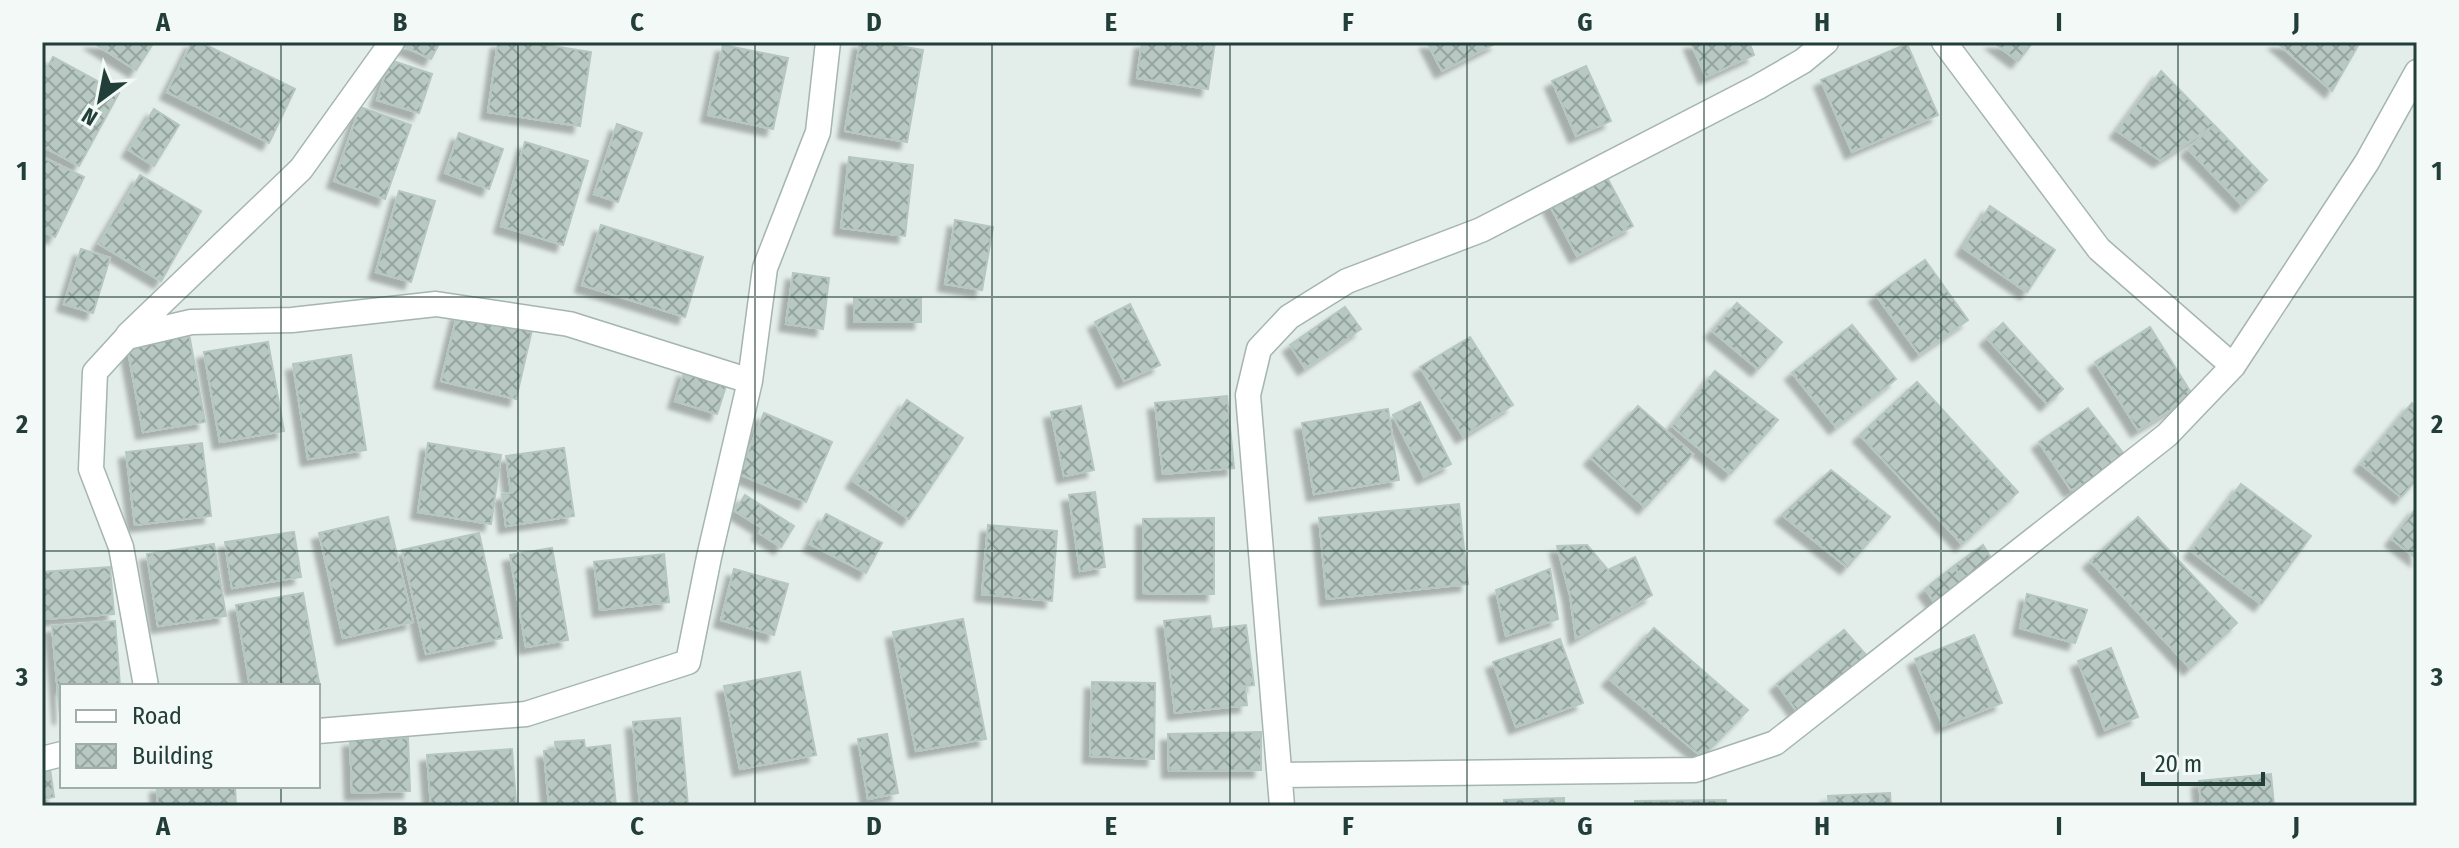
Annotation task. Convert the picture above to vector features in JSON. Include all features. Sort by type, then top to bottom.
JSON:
[{"type":"street","points":[[146,684],[121,547],[91,469],[95,372],[127,337],[301,169],[392,42]]},
{"type":"street","points":[[320,731],[526,714],[688,662],[750,381],[765,268],[818,132],[828,42]]},
{"type":"street","points":[[1282,806],[1248,395],[1259,349],[1289,317],[1347,281],[1481,230],[1758,87],[1803,61],[1826,42]]},
{"type":"street","points":[[1944,42],[2099,249],[2233,366]]},
{"type":"street","points":[[1281,775],[1695,770],[1775,743],[2167,435],[2233,366],[2367,162],[2417,72]]},
{"type":"street","points":[[127,337],[191,322],[292,320],[436,304],[569,324],[750,381]]},
{"type":"building","points":[[92,42],[154,42],[136,70]]},
{"type":"building","points":[[192,42],[200,42],[295,89],[269,143],[167,92]]},
{"type":"building","points":[[406,42],[440,42],[431,59],[403,46]]},
{"type":"building","points":[[498,42],[527,42],[591,52],[580,126],[488,112]]},
{"type":"building","points":[[860,42],[923,50],[907,142],[845,131]]},
{"type":"building","points":[[1142,42],[1215,42],[1208,89],[1137,78]]},
{"type":"building","points":[[1427,42],[1498,42],[1442,71]]},
{"type":"building","points":[[1693,42],[1749,42],[1754,55],[1706,77]]},
{"type":"building","points":[[1993,42],[2033,42],[2018,61]]},
{"type":"building","points":[[2276,42],[2360,42],[2332,91]]},
{"type":"building","points":[[1907,44],[1938,115],[1852,152],[1821,80]]},
{"type":"building","points":[[723,45],[788,58],[773,129],[708,115]]},
{"type":"building","points":[[53,57],[119,93],[79,166],[42,146],[42,77]]},
{"type":"building","points":[[390,60],[432,74],[419,113],[377,100]]},
{"type":"building","points":[[1586,66],[1611,121],[1576,136],[1552,81]]},
{"type":"building","points":[[2161,71],[2214,125],[2160,160],[2117,131]]},
{"type":"building","points":[[360,107],[411,125],[385,199],[334,181]]},
{"type":"building","points":[[154,109],[179,125],[154,166],[129,150]]},
{"type":"building","points":[[617,124],[642,133],[618,202],[594,194]]},
{"type":"building","points":[[2214,125],[2267,180],[2242,205],[2188,149]]},
{"type":"building","points":[[459,133],[503,149],[489,189],[445,173]]},
{"type":"building","points":[[525,142],[588,161],[563,245],[501,226]]},
{"type":"building","points":[[42,157],[84,177],[55,237],[42,231]]},
{"type":"building","points":[[849,157],[913,165],[905,236],[841,228]]},
{"type":"building","points":[[1604,172],[1633,226],[1577,256],[1548,202]]},
{"type":"building","points":[[140,175],[201,211],[161,281],[99,244]]},
{"type":"building","points":[[399,191],[435,201],[411,282],[376,272]]},
{"type":"building","points":[[1990,206],[2055,250],[2027,292],[1963,248]]},
{"type":"building","points":[[955,220],[993,227],[982,290],[945,284]]},
{"type":"building","points":[[601,225],[703,257],[685,317],[582,285]]},
{"type":"building","points":[[81,249],[110,258],[93,313],[64,304]]},
{"type":"building","points":[[1925,260],[1968,320],[1919,354],[1876,295]]},
{"type":"building","points":[[793,273],[829,278],[823,329],[786,324]]},
{"type":"building","points":[[854,298],[921,298],[921,322],[854,322]]},
{"type":"building","points":[[1737,303],[1782,342],[1758,369],[1712,331]]},
{"type":"building","points":[[1130,304],[1160,365],[1124,381],[1095,322]]},
{"type":"building","points":[[1345,307],[1361,329],[1305,368],[1290,345]]},
{"type":"building","points":[[458,312],[532,330],[516,399],[441,381]]},
{"type":"building","points":[[2003,323],[2063,389],[2047,404],[1987,338]]},
{"type":"building","points":[[1852,325],[1896,379],[1836,427],[1792,373]]},
{"type":"building","points":[[2150,327],[2193,396],[2138,430],[2095,362]]},
{"type":"building","points":[[189,334],[205,422],[143,432],[127,345]]},
{"type":"building","points":[[1470,337],[1513,405],[1463,436],[1420,367]]},
{"type":"building","points":[[268,342],[284,431],[220,442],[204,352]]},
{"type":"building","points":[[351,355],[366,450],[308,459],[293,364]]},
{"type":"building","points":[[685,370],[727,383],[717,414],[675,401]]},
{"type":"building","points":[[1715,371],[1778,420],[1730,474],[1672,426]]},
{"type":"building","points":[[1917,382],[2018,492],[1962,544],[1860,435]]},
{"type":"building","points":[[1227,396],[1234,468],[1163,474],[1155,403]]},
{"type":"building","points":[[907,400],[963,438],[909,519],[853,481]]},
{"type":"building","points":[[1420,402],[1451,464],[1424,477],[1393,415]]},
{"type":"building","points":[[2412,403],[2417,407],[2417,479],[2401,497],[2361,464]]},
{"type":"building","points":[[1081,406],[1094,470],[1064,476],[1051,412]]},
{"type":"building","points":[[1638,406],[1693,454],[1645,507],[1591,458]]},
{"type":"building","points":[[2088,408],[2131,463],[2071,490],[2039,442]]},
{"type":"building","points":[[1388,409],[1399,480],[1314,494],[1302,423]]},
{"type":"building","points":[[764,413],[832,442],[806,502],[739,474]]},
{"type":"building","points":[[202,443],[211,516],[135,525],[126,452]]},
{"type":"building","points":[[428,443],[501,455],[491,524],[418,512]]},
{"type":"building","points":[[564,448],[574,516],[506,526],[502,494],[511,493],[506,456]]},
{"type":"building","points":[[1831,470],[1890,517],[1847,567],[1782,515]]},
{"type":"building","points":[[2241,484],[2311,536],[2261,604],[2191,551]]},
{"type":"building","points":[[1095,492],[1105,567],[1080,571],[1069,495]]},
{"type":"building","points":[[745,495],[794,526],[781,547],[759,533],[762,528],[735,511]]},
{"type":"building","points":[[1459,504],[1468,584],[1327,599],[1319,518]]},
{"type":"building","points":[[2417,507],[2417,559],[2392,539]]},
{"type":"building","points":[[826,514],[882,543],[866,573],[810,544]]},
{"type":"building","points":[[388,517],[413,622],[343,638],[319,533]]},
{"type":"building","points":[[2138,517],[2237,623],[2190,668],[2090,561]]},
{"type":"building","points":[[1214,518],[1214,594],[1143,593],[1143,519]]},
{"type":"building","points":[[988,525],[1057,531],[1052,601],[982,594]]},
{"type":"building","points":[[294,532],[301,577],[232,588],[225,542]]},
{"type":"building","points":[[479,533],[502,638],[426,654],[402,550]]},
{"type":"building","points":[[214,544],[226,616],[158,626],[147,554]]},
{"type":"building","points":[[1587,545],[1608,570],[1635,557],[1652,595],[1576,638],[1570,595],[1557,546]]},
{"type":"building","points":[[1983,545],[1998,569],[1962,580],[1954,566]]},
{"type":"building","points":[[552,548],[568,640],[526,647],[510,555]]},
{"type":"building","points":[[664,554],[669,602],[600,610],[594,562]]},
{"type":"building","points":[[1954,566],[1969,591],[1935,603],[1925,589]]},
{"type":"building","points":[[110,567],[114,614],[45,619],[42,572]]},
{"type":"building","points":[[734,569],[788,584],[774,635],[721,620]]},
{"type":"building","points":[[1550,569],[1558,619],[1506,636],[1496,590]]},
{"type":"building","points":[[303,593],[319,684],[250,684],[236,605]]},
{"type":"building","points":[[2027,594],[2087,610],[2075,643],[2020,628]]},
{"type":"building","points":[[1210,616],[1212,629],[1246,625],[1254,685],[1245,686],[1247,705],[1175,713],[1164,621]]},
{"type":"building","points":[[963,619],[986,739],[916,751],[893,632]]},
{"type":"building","points":[[115,621],[120,684],[60,684],[60,717],[52,626]]},
{"type":"building","points":[[1654,628],[1748,710],[1702,757],[1609,679]]},
{"type":"building","points":[[1844,630],[1875,665],[1796,710],[1777,684]]},
{"type":"building","points":[[1974,635],[2002,703],[1943,726],[1915,659]]},
{"type":"building","points":[[1560,639],[1583,703],[1516,727],[1493,662]]},
{"type":"building","points":[[2111,648],[2138,717],[2105,730],[2078,661]]},
{"type":"building","points":[[800,672],[816,755],[740,769],[724,686]]},
{"type":"building","points":[[1092,682],[1155,683],[1154,759],[1090,756]]},
{"type":"building","points":[[680,718],[688,806],[640,806],[633,722]]},
{"type":"building","points":[[1261,732],[1261,770],[1169,771],[1168,734]]},
{"type":"building","points":[[887,734],[898,793],[868,799],[858,739]]},
{"type":"building","points":[[408,738],[410,791],[352,793],[350,740]]},
{"type":"building","points":[[584,740],[585,748],[610,745],[616,806],[549,806],[544,751],[556,751],[555,742]]},
{"type":"building","points":[[512,749],[516,803],[431,806],[427,755]]},
{"type":"building","points":[[50,769],[54,797],[42,799],[42,771]]},
{"type":"building","points":[[2271,774],[2274,806],[2201,806],[2199,781]]},
{"type":"building","points":[[157,788],[235,788],[236,806],[158,806]]},
{"type":"building","points":[[1890,793],[1891,806],[1829,806],[1828,796]]},
{"type":"building","points":[[1564,798],[1564,806],[1504,806],[1504,800]]},
{"type":"building","points":[[1726,800],[1726,806],[1635,806],[1635,801]]}]
